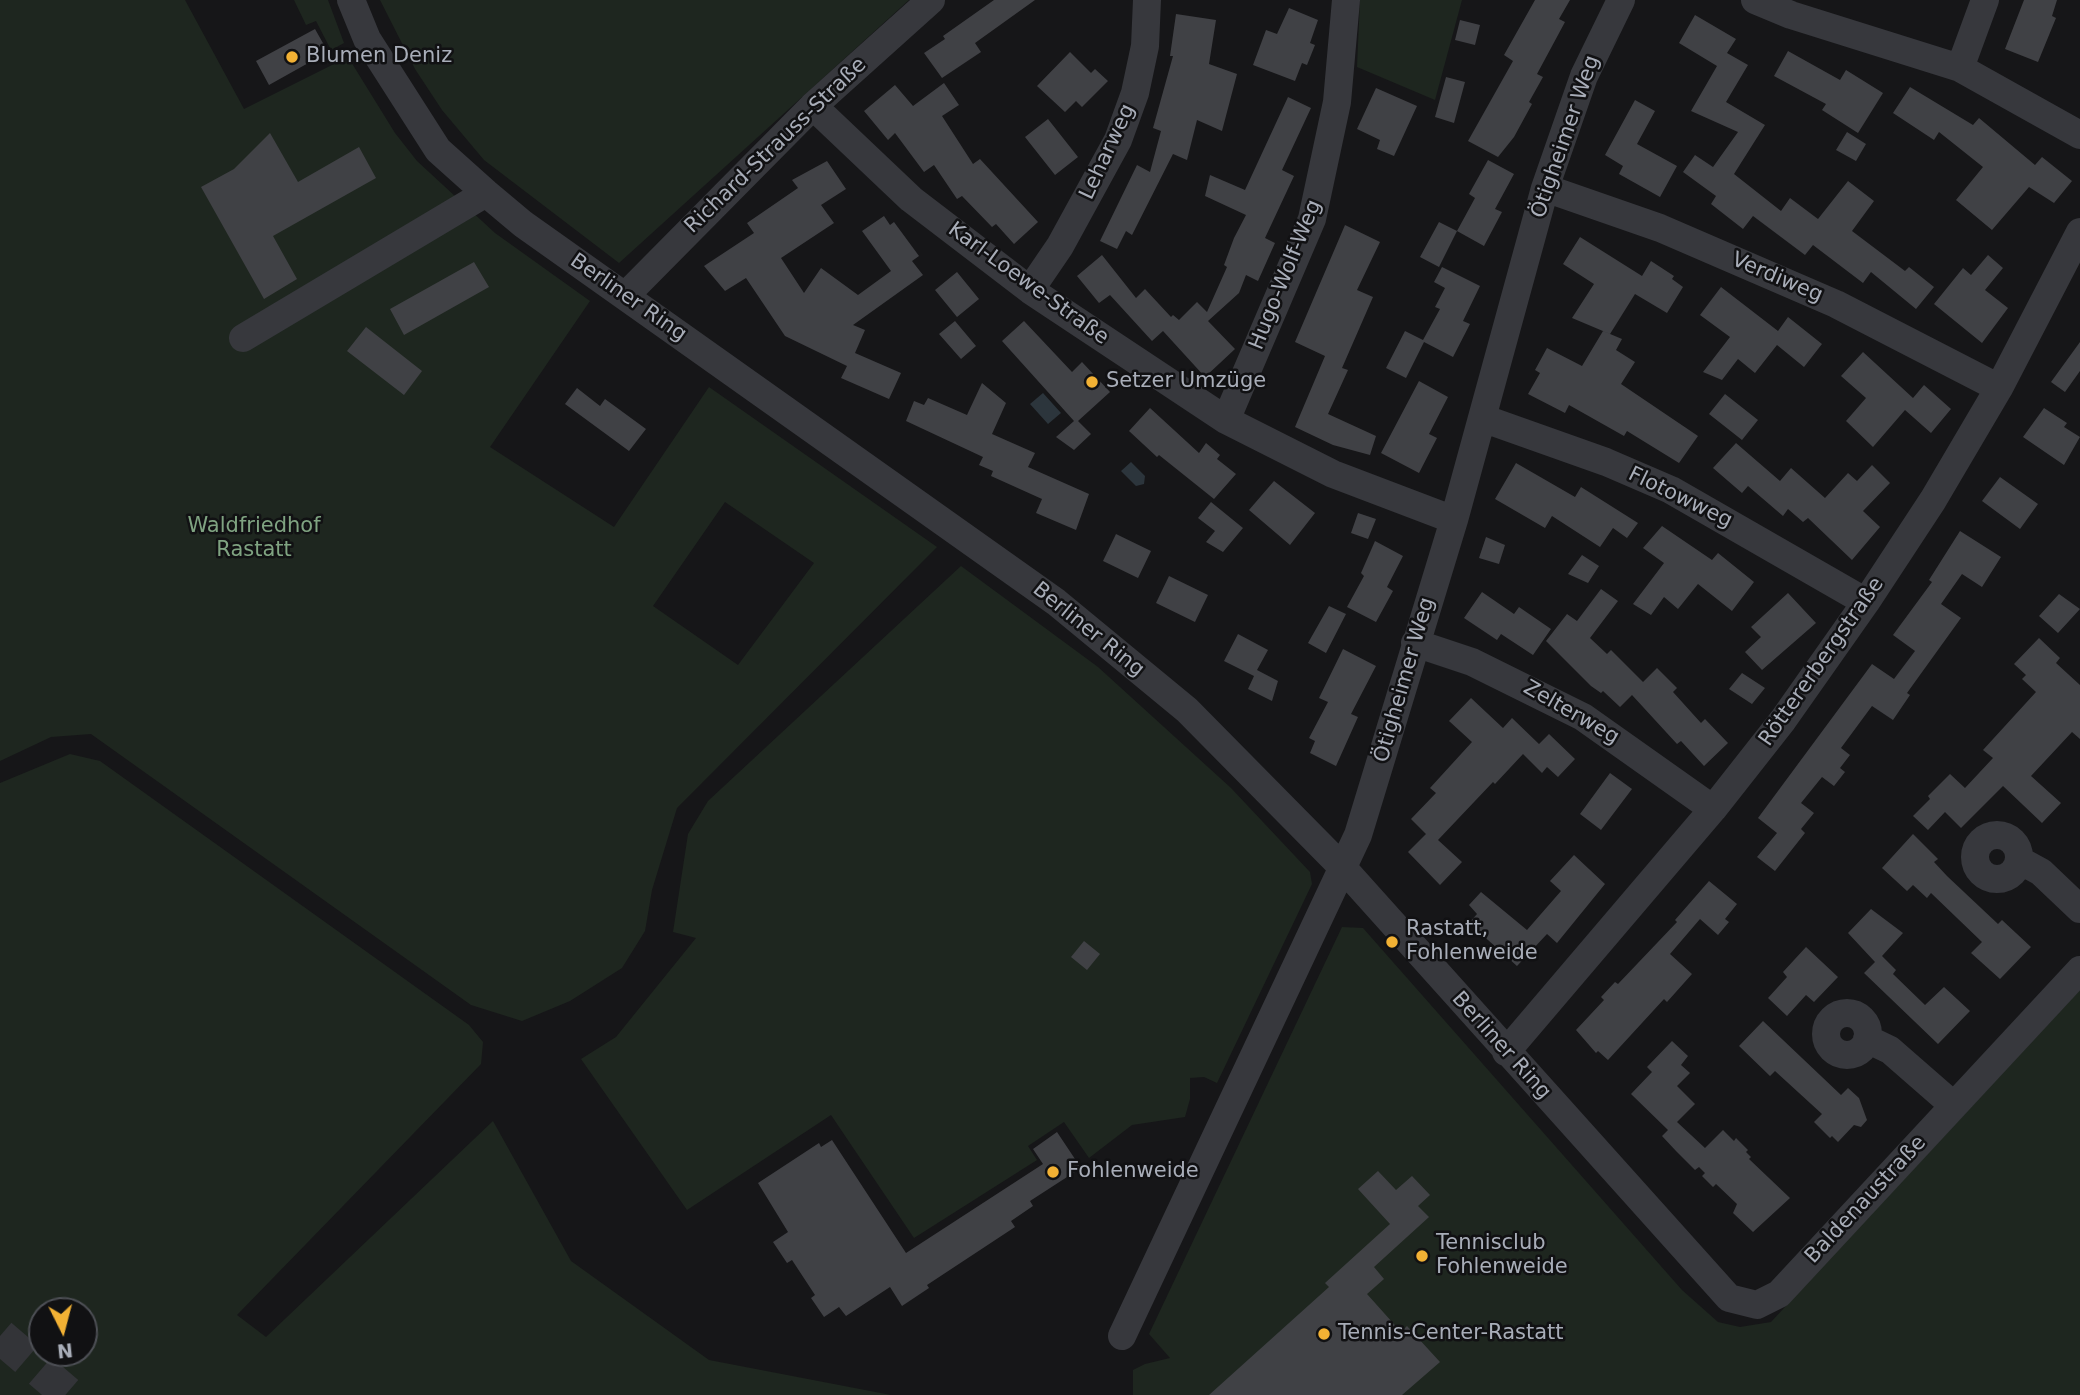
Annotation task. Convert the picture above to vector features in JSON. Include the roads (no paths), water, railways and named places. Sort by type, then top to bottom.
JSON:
[{"type":"street","name":"Berliner Ring","points":[[351,0],[367,38],[431,139],[486,193],[523,224],[1056,602],[1187,710],[1344,869],[1717,1288],[1729,1298],[1744,1304],[1757,1305],[1779,1294]]},
{"type":"street","name":"Richard-Strauss-Straße","points":[[626,295],[813,106],[931,0]]},
{"type":"street","name":"Leharweg","points":[[1030,290],[1060,246],[1118,140],[1135,93],[1145,46],[1147,0]]},
{"type":"street","name":"Hugo-Wolf-Weg","points":[[1226,420],[1312,219],[1337,102],[1346,0]]},
{"type":"street","name":"Ötigheimer Weg","points":[[1122,1336],[1344,869],[1380,768],[1415,643],[1454,520],[1545,188],[1584,76],[1621,0]]},
{"type":"street","points":[[1755,0],[1791,15],[1960,68],[2080,135]]},
{"type":"street","points":[[1960,68],[1986,0]]},
{"type":"street","name":"Karl-Loewe-Straße","points":[[813,106],[911,199],[1030,290],[1226,420],[1333,474],[1454,520]]},
{"type":"street","name":"Verdiweg","points":[[1545,188],[1660,228],[1836,304],[1999,388]]},
{"type":"street","points":[[243,338],[486,193]]},
{"type":"street","name":"Röttererbergstraße","points":[[1506,1052],[1713,809],[1783,720],[1866,602],[1933,500],[1999,388],[2080,232]]},
{"type":"street","name":"Flotowweg","points":[[1482,418],[1606,462],[1671,490],[1866,602]]},
{"type":"street","name":"Zelterweg","points":[[1415,643],[1472,662],[1583,717],[1713,809]]},
{"type":"street","points":[[2019,860],[2041,872],[2080,909]]},
{"type":"street","name":"Baldenaustraße","points":[[1779,1294],[2080,970]]},
{"type":"street","points":[[1867,1039],[1890,1050],[1953,1105]]},
{"type":"tunnel","points":[[0,1336],[69,1395]]},
{"type":"place","name":"Blumen Deniz","points":[[292,57]]},
{"type":"place","name":"Setzer Umzüge","points":[[1092,382]]},
{"type":"place","name":"Rastatt, Fohlenweide","points":[[1392,942]]},
{"type":"place","name":"Fohlenweide","points":[[1053,1172]]},
{"type":"place","name":"Tennisclub Fohlenweide","points":[[1422,1256]]},
{"type":"place","name":"Tennis-Center-Rastatt","points":[[1324,1334]]},
{"type":"park label","name":"Waldfriedhof Rastatt","points":[[254,539]]}]
